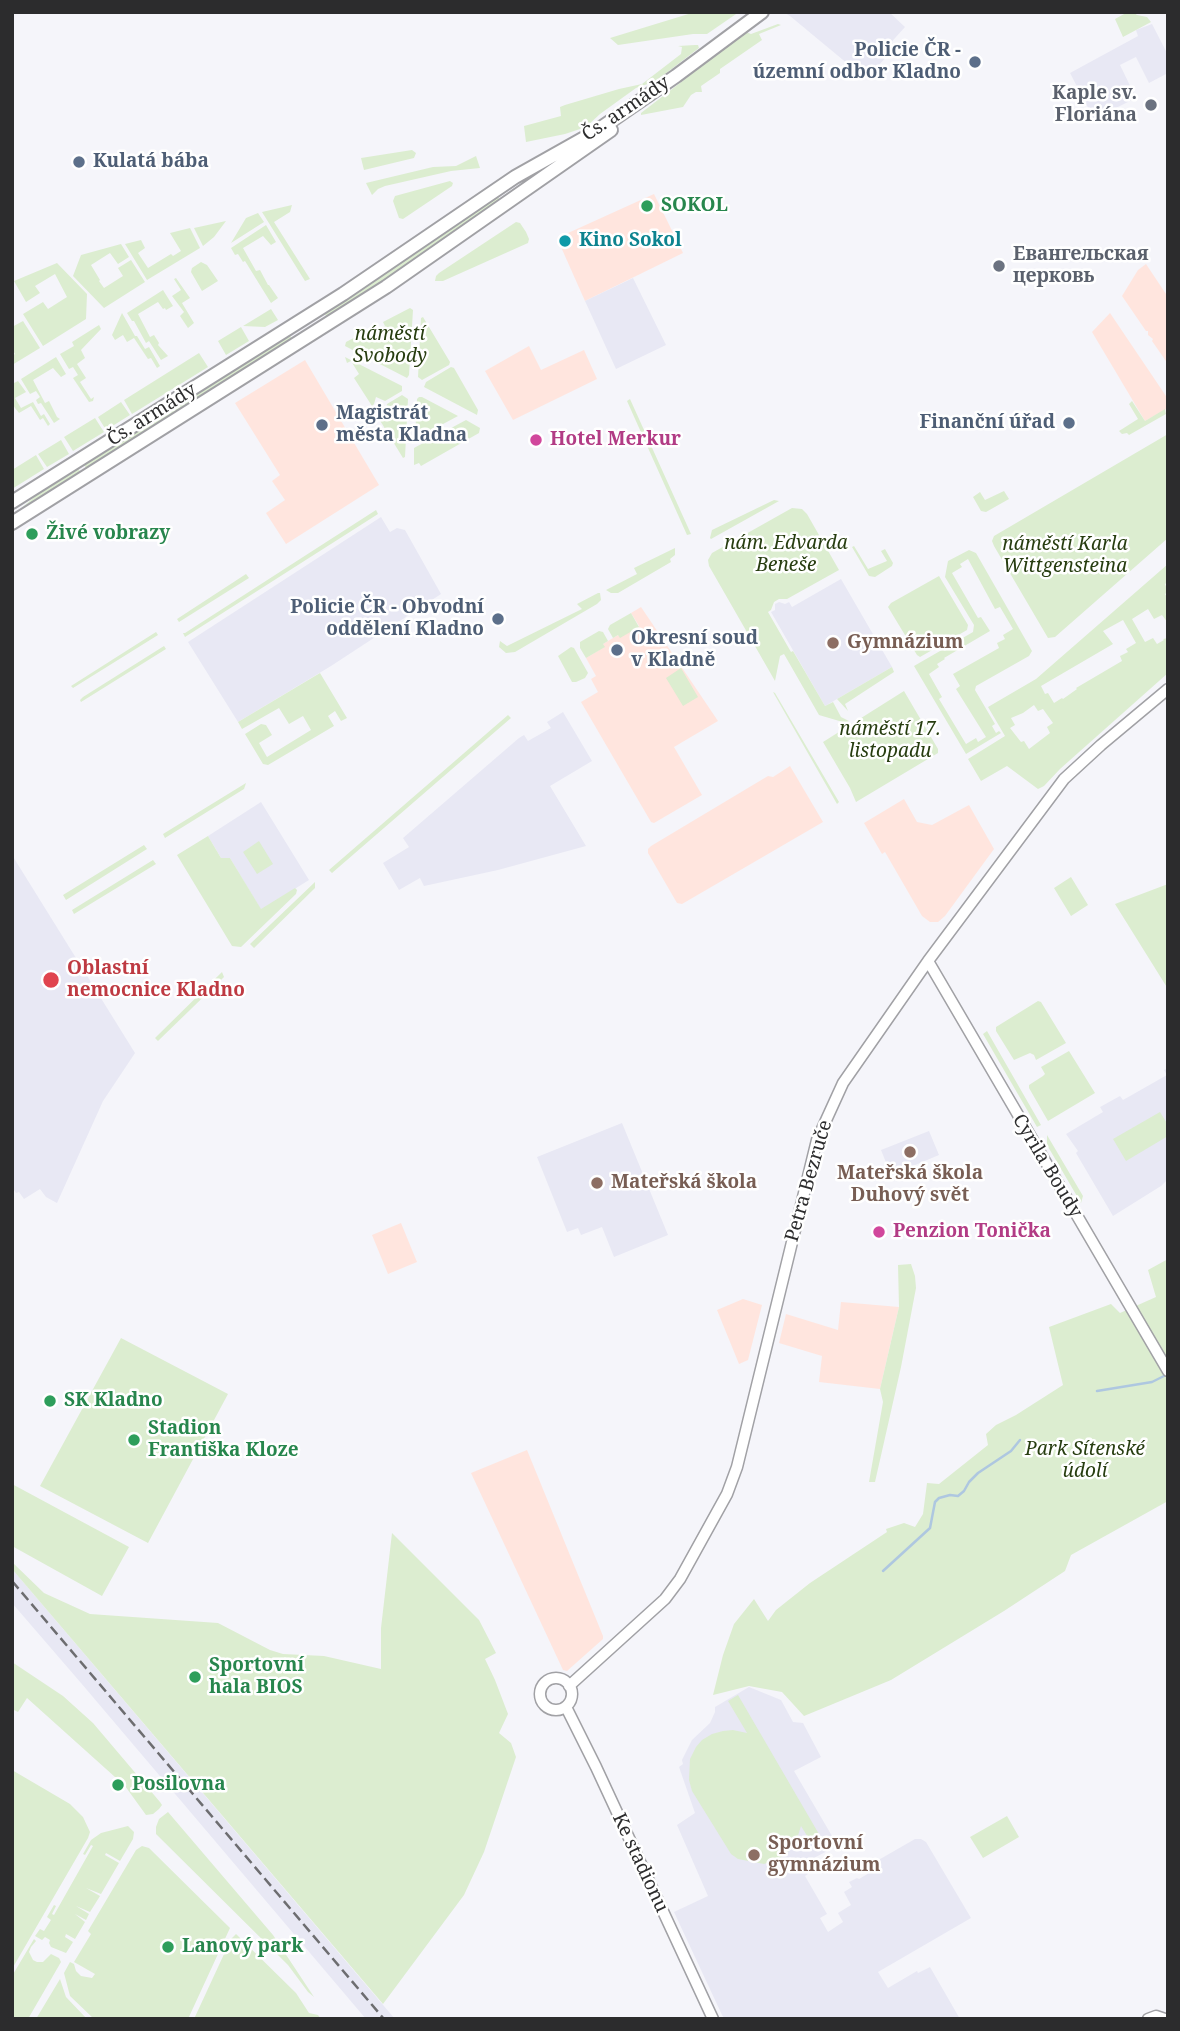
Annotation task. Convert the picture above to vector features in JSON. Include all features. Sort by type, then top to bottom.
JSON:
[{"type":"main road","points":[[676,76],[762,12]]},
{"type":"main road","name":"Čs. armády","points":[[12,523],[386,287],[630,116],[676,76]]},
{"type":"main road","name":"Čs. armády","points":[[12,502],[343,295],[516,177],[595,132],[676,76]]},
{"type":"street","name":"Petra Bezruče","points":[[569,1686],[665,1599],[680,1579],[727,1494],[737,1466],[817,1140],[843,1083],[928,961],[1064,779],[1168,689]]},
{"type":"street","name":"Cyrila Boudy","points":[[928,961],[1168,1371]]},
{"type":"street","points":[[563,1680],[569,1686],[572,1697],[566,1707],[557,1710],[548,1708],[542,1701],[540,1692],[546,1682],[563,1680]]},
{"type":"street","name":"Ke stadionu","points":[[566,1707],[713,2019]]},
{"type":"street","points":[[1148,2019],[1165,2019]]},
{"type":"shaded area","points":[[783,12],[889,12],[905,27],[886,48],[890,53],[866,79]]},
{"type":"shaded area","points":[[1152,24],[1168,55],[1168,73],[1149,83],[1136,57],[1120,65],[1136,98],[1094,119],[1070,73],[1138,36],[1136,30]]},
{"type":"shaded area","points":[[654,194],[683,253],[585,301],[557,238]]},
{"type":"shaded area","points":[[1146,264],[1168,297],[1168,364],[1122,296],[1138,270]]},
{"type":"shaded area","points":[[633,278],[666,345],[616,369],[585,301]]},
{"type":"shaded area","points":[[1110,313],[1168,399],[1168,408],[1145,421],[1092,332]]},
{"type":"shaded area","points":[[529,346],[541,370],[584,350],[597,379],[513,420],[485,371]]},
{"type":"shaded area","points":[[305,360],[379,485],[286,544],[266,513],[285,500],[272,481],[280,475],[235,403]]},
{"type":"shaded area","points":[[381,517],[390,532],[397,528],[405,530],[441,594],[331,666],[238,722],[188,642]]},
{"type":"shaded area","name":"Gymnázium","points":[[841,579],[892,667],[825,706],[771,612],[779,602],[789,602],[792,607]]},
{"type":"shaded area","points":[[641,607],[718,721],[674,747],[702,795],[654,823],[581,702],[598,692],[591,679],[596,676],[586,658],[604,647],[603,644],[639,626],[631,613]]},
{"type":"shaded area","points":[[563,712],[592,761],[550,786],[586,846],[498,870],[424,886],[420,878],[399,890],[383,863],[409,847],[403,838],[519,738],[524,735],[528,741],[551,728],[547,722]]},
{"type":"shaded area","points":[[790,766],[823,822],[682,904],[677,903],[648,849],[768,776],[773,777]]},
{"type":"shaded area","points":[[904,799],[917,822],[932,825],[969,805],[994,849],[938,922],[930,922],[922,916],[885,852],[882,854],[864,823]]},
{"type":"shaded area","points":[[261,802],[309,880],[261,910],[230,858],[221,858],[208,836]]},
{"type":"shaded area","name":"Oblastní nemocnice Kladno","points":[[12,855],[135,1053],[103,1101],[57,1203],[46,1197],[40,1189],[24,1199],[12,1187]]},
{"type":"shaded area","points":[[1168,1068],[1168,1179],[1113,1216],[1066,1134],[1103,1112],[1100,1107],[1120,1096],[1123,1100],[1167,1075],[1164,1070]]},
{"type":"shaded area","name":"Mateřská škola","points":[[622,1123],[668,1235],[614,1257],[602,1227],[581,1235],[578,1228],[567,1232],[537,1157]]},
{"type":"shaded area","name":"Mateřská škola Duhový svět","points":[[929,1131],[939,1155],[891,1175],[881,1150]]},
{"type":"shaded area","points":[[401,1223],[417,1262],[388,1274],[372,1235]]},
{"type":"shaded area","points":[[743,1299],[762,1305],[748,1360],[739,1364],[717,1310]]},
{"type":"shaded area","points":[[841,1302],[899,1307],[880,1389],[819,1382],[822,1356],[779,1343],[786,1314],[838,1330]]},
{"type":"shaded area","points":[[527,1450],[603,1636],[603,1639],[567,1671],[563,1670],[471,1473]]},
{"type":"shaded area","points":[[12,1569],[395,2019],[366,2019],[12,1603]]},
{"type":"shaded area","name":"Sportovní gymnázium","points":[[749,1687],[781,1700],[793,1722],[803,1723],[821,1757],[794,1771],[832,1836],[828,1839],[833,1848],[812,1859],[817,1868],[805,1876],[827,1914],[820,1918],[828,1932],[843,1922],[838,1913],[851,1905],[844,1892],[852,1887],[849,1882],[874,1870],[875,1862],[915,1839],[926,1842],[971,1918],[878,1972],[888,1988],[917,1971],[918,1973],[930,1967],[960,2019],[725,2019],[722,2015],[674,1912],[708,1896],[677,1825],[695,1813],[679,1767],[683,1764],[682,1760],[692,1740],[710,1723],[715,1707]]},
{"type":"green space","points":[[695,12],[739,12],[707,34],[618,45],[610,38]]},
{"type":"green space","points":[[1133,12],[1147,17],[1151,22],[1123,37],[1115,19]]},
{"type":"green space","points":[[781,25],[759,34],[762,40],[720,69],[720,73],[701,86],[702,92],[691,95],[683,107],[641,115],[746,32],[751,34]]},
{"type":"green space","points":[[698,45],[699,48],[656,81],[636,88],[586,127],[526,142],[524,126],[561,116],[560,107],[565,105],[642,84],[681,54],[682,47],[678,46]]},
{"type":"green space","points":[[412,150],[416,153],[414,158],[364,170],[361,158]]},
{"type":"green space","points":[[476,156],[480,168],[451,171],[385,186],[372,195],[366,183],[433,167],[456,166]]},
{"type":"green space","points":[[450,181],[452,186],[403,219],[399,218],[393,201],[395,196]]},
{"type":"green space","points":[[498,197],[501,201],[327,318],[325,314]]},
{"type":"green space","points":[[292,205],[290,212],[274,222],[310,279],[305,281],[262,212]]},
{"type":"green space","points":[[258,213],[264,222],[231,243],[246,218]]},
{"type":"green space","points":[[226,221],[214,237],[203,246],[194,228]]},
{"type":"green space","points":[[516,222],[520,223],[526,232],[528,243],[443,281],[435,281],[439,273]]},
{"type":"green space","points":[[266,225],[276,242],[271,245],[263,236],[243,248],[256,271],[260,270],[278,298],[271,303],[245,261],[243,262],[238,254],[235,255],[231,248]]},
{"type":"green space","points":[[190,228],[200,248],[147,280],[125,244],[141,240],[145,248],[138,253],[148,268],[181,251],[170,233]]},
{"type":"green space","points":[[121,244],[129,257],[118,264],[110,253],[91,265],[99,281],[104,288],[123,276],[118,268],[131,260],[145,282],[104,308],[73,276],[81,255]]},
{"type":"green space","points":[[201,262],[207,265],[218,281],[202,291],[191,272],[192,268]]},
{"type":"green space","points":[[57,263],[87,294],[86,319],[43,346],[23,314],[43,302],[48,309],[67,297],[55,274],[35,286],[40,293],[26,302],[14,281]]},
{"type":"green space","points":[[176,278],[190,298],[182,303],[194,323],[188,328],[180,316],[184,312],[172,296],[181,290],[174,279]]},
{"type":"green space","points":[[163,290],[173,306],[166,310],[158,302],[138,314],[150,337],[154,335],[158,345],[168,356],[161,360],[149,341],[146,343],[127,313]]},
{"type":"green space","name":"náměstí Svobody","points":[[410,308],[413,310],[407,378],[345,346],[346,342],[371,329],[373,333],[385,326],[383,322]]},
{"type":"green space","points":[[271,309],[278,320],[265,327],[243,326]]},
{"type":"green space","points":[[122,313],[135,336],[145,349],[149,347],[160,366],[157,368],[151,358],[148,359],[134,338],[127,342],[123,335],[115,340],[112,335]]},
{"type":"green space","points":[[423,317],[450,362],[422,380],[418,377]]},
{"type":"green space","points":[[23,321],[40,348],[12,365],[12,356],[15,354],[12,349],[12,327]]},
{"type":"green space","points":[[99,325],[101,329],[81,350],[85,358],[77,364],[86,378],[80,382],[91,399],[94,397],[93,401],[89,402],[73,378],[78,375],[73,367],[69,369],[60,354],[74,346],[72,342]]},
{"type":"green space","points":[[241,327],[249,341],[226,355],[218,341]]},
{"type":"green space","points":[[290,336],[293,339],[87,469],[84,465]]},
{"type":"green space","points":[[199,353],[208,367],[132,414],[124,400]]},
{"type":"green space","points":[[56,357],[66,374],[61,377],[53,368],[33,380],[45,403],[49,401],[60,419],[54,423],[41,403],[38,404],[36,400],[40,397],[36,391],[30,394],[21,379]]},
{"type":"green space","points":[[345,357],[402,386],[402,391],[385,401],[376,397],[372,406],[354,378],[359,374],[351,361],[347,363]]},
{"type":"green space","points":[[451,367],[478,410],[477,415],[424,387],[426,382]]},
{"type":"green space","points":[[18,381],[26,392],[15,398],[21,408],[33,402],[41,416],[44,414],[50,424],[48,426],[43,418],[40,420],[31,406],[19,413],[15,408],[12,403],[12,384]]},
{"type":"green space","points":[[402,395],[408,399],[403,458],[376,414],[378,411],[385,414],[387,404]]},
{"type":"green space","points":[[419,397],[422,397],[458,416],[415,439]]},
{"type":"green space","points":[[630,399],[691,534],[687,535],[627,401]]},
{"type":"green space","points":[[1132,401],[1145,421],[1165,409],[1166,414],[1129,435],[1122,434],[1119,431],[1138,419],[1129,404]]},
{"type":"green space","points":[[121,402],[130,415],[106,430],[98,417]]},
{"type":"green space","points":[[95,418],[104,432],[73,451],[64,437]]},
{"type":"green space","points":[[466,420],[480,428],[479,433],[421,466],[419,463],[414,465],[414,448]]},
{"type":"green space","name":"náměstí Karla Wittgensteina","points":[[1168,434],[1168,538],[1055,637],[1048,638],[994,546],[994,536]]},
{"type":"green space","points":[[61,440],[69,454],[47,467],[38,454]]},
{"type":"green space","points":[[36,455],[44,469],[12,489],[12,470]]},
{"type":"green space","points":[[78,468],[81,473],[12,516],[39,493]]},
{"type":"green space","points":[[1004,491],[1009,499],[986,512],[981,511],[973,497],[980,492],[985,500]]},
{"type":"green space","points":[[774,500],[779,501],[710,538],[712,530]]},
{"type":"green space","name":"nám. Edvarda Beneše","points":[[792,508],[802,509],[807,514],[839,570],[787,599],[779,599],[768,612],[825,706],[833,702],[841,717],[849,721],[846,723],[819,715],[784,654],[780,656],[775,681],[709,566],[708,560],[712,553]]},
{"type":"green space","points":[[376,510],[378,514],[185,637],[183,633]]},
{"type":"green space","points":[[854,546],[868,569],[887,561],[881,551],[885,549],[892,566],[875,577],[869,576],[852,547]]},
{"type":"green space","points":[[675,548],[671,562],[618,593],[606,590],[637,574],[634,568]]},
{"type":"green space","points":[[969,550],[976,553],[1032,651],[1029,656],[976,686],[975,690],[995,724],[992,726],[996,733],[1001,733],[966,754],[914,666],[973,632],[974,625],[945,577],[948,561]],"holes":[[[968,559],[995,609],[1000,607],[1013,629],[1003,635],[1005,639],[997,643],[999,648],[953,674],[960,686],[956,689],[986,737],[978,742],[976,738],[966,744],[939,699],[942,697],[929,674],[939,667],[937,664],[944,658],[990,631],[981,617],[978,618],[952,573],[962,567],[960,564]]]},
{"type":"green space","points":[[1168,564],[1168,582],[1165,584],[1168,592],[1165,594],[1168,599],[1168,623],[1162,615],[1154,619],[1148,609],[1132,619],[1145,642],[1153,638],[1157,644],[1168,638],[1168,673],[1044,786],[1038,789],[1007,766],[981,781],[968,759],[1005,736],[988,707],[1036,679]],"holes":[[[1123,620],[1136,643],[1120,656],[1122,661],[1054,703],[1041,686],[1113,644],[1103,631]],[[1034,705],[1038,711],[1043,709],[1053,723],[1047,727],[1050,733],[1029,749],[1010,728],[1015,725],[1011,718]]]},
{"type":"green space","points":[[246,574],[249,578],[179,622],[177,619]]},
{"type":"green space","points":[[939,576],[968,625],[967,630],[920,657],[888,607]]},
{"type":"green space","points":[[598,593],[601,600],[597,604],[515,652],[506,653],[499,647],[500,641],[507,646],[582,609],[577,604]]},
{"type":"green space","points":[[631,613],[639,627],[620,638],[618,635],[613,638],[608,629],[610,625]]},
{"type":"green space","points":[[599,631],[603,632],[608,641],[603,644],[605,647],[586,658],[580,648],[580,642]]},
{"type":"green space","points":[[156,632],[158,635],[73,688],[71,686]]},
{"type":"green space","points":[[164,646],[166,649],[81,702],[83,697]]},
{"type":"green space","points":[[571,647],[588,673],[585,678],[576,682],[572,682],[558,656]]},
{"type":"green space","points":[[892,667],[894,672],[845,704],[848,711],[837,699]]},
{"type":"green space","points":[[681,668],[698,697],[683,706],[666,678]]},
{"type":"green space","points":[[320,673],[347,718],[341,721],[335,711],[328,716],[334,726],[268,765],[263,764],[245,734],[261,724],[266,725],[272,735],[259,743],[267,757],[311,730],[303,716],[289,724],[279,708],[242,729],[238,722]]},
{"type":"green space","name":"náměstí 17. listopadu","points":[[904,691],[938,753],[856,802],[823,742]]},
{"type":"green space","points":[[773,692],[839,802],[837,804]]},
{"type":"green space","points":[[508,715],[511,718],[332,873],[329,870]]},
{"type":"green space","points":[[246,783],[244,789],[165,838],[163,834]]},
{"type":"green space","points":[[208,836],[221,858],[230,858],[261,909],[295,888],[297,890],[241,947],[232,946],[177,855]]},
{"type":"green space","points":[[259,841],[273,864],[257,874],[243,852]]},
{"type":"green space","points":[[144,845],[147,849],[66,900],[63,895]]},
{"type":"green space","points":[[153,860],[156,864],[74,914],[72,910]]},
{"type":"green space","points":[[1071,877],[1088,905],[1071,916],[1054,888]]},
{"type":"green space","points":[[315,882],[315,888],[254,948],[250,944]]},
{"type":"green space","points":[[1168,884],[1168,989],[1115,904]]},
{"type":"green space","points":[[222,972],[224,977],[158,1041],[155,1038]]},
{"type":"green space","points":[[1038,1001],[1066,1043],[1036,1060],[1030,1053],[1014,1060],[996,1027]]},
{"type":"green space","points":[[987,1031],[1041,1125],[1037,1127],[983,1034]]},
{"type":"green space","points":[[1069,1051],[1095,1093],[1048,1121],[1029,1085],[1045,1074],[1041,1067]]},
{"type":"green space","points":[[1160,1112],[1168,1125],[1168,1136],[1126,1161],[1113,1139]]},
{"type":"green space","points":[[1047,1135],[1083,1196],[1081,1203],[1047,1145]]},
{"type":"green space","name":"Park Sítenské údolí","points":[[1168,1259],[1168,1501],[1071,1555],[1065,1571],[891,1680],[804,1716],[782,1692],[749,1686],[713,1695],[734,1624],[754,1599],[768,1621],[776,1610],[810,1583],[887,1532],[886,1529],[904,1523],[915,1527],[923,1514],[927,1483],[939,1484],[988,1445],[986,1434],[996,1425],[1063,1385],[1049,1327],[1111,1304],[1120,1313],[1156,1297],[1148,1270]]},
{"type":"green space","points":[[911,1264],[916,1288],[901,1367],[875,1482],[869,1482],[883,1402],[880,1389],[899,1307],[898,1265]]},
{"type":"green space","name":"Stadion Františka Kloze","points":[[121,1338],[228,1394],[148,1543],[40,1486]]},
{"type":"green space","points":[[12,1484],[129,1547],[102,1596],[12,1546]]},
{"type":"green space","points":[[392,1533],[479,1620],[496,1653],[485,1659],[508,1714],[499,1733],[511,1743],[516,1757],[484,1852],[464,1895],[383,2004],[12,1569],[12,1562],[44,1593],[90,1614],[218,1623],[283,1654],[324,1656],[381,1669],[381,1628]]},
{"type":"green space","points":[[12,1662],[63,1696],[93,1723],[160,1802],[162,1805],[159,1809],[146,1815],[125,1786],[27,1698],[18,1712],[12,1709]]},
{"type":"green space","points":[[738,1695],[823,1841],[814,1847],[801,1826],[796,1842],[789,1851],[764,1864],[738,1859],[731,1854],[692,1791],[689,1780],[690,1759],[702,1740],[723,1731],[747,1733],[728,1701]]},
{"type":"green space","points":[[12,1770],[70,1804],[83,1817],[90,1832],[12,1969]]},
{"type":"green space","points":[[168,1812],[273,1935],[314,1997],[288,1965],[156,1834],[159,1819]]},
{"type":"green space","points":[[1007,1816],[1019,1837],[983,1858],[970,1837]]},
{"type":"green space","points":[[128,1826],[134,1832],[133,1839],[120,1861],[106,1853],[105,1855],[119,1863],[101,1894],[86,1888],[100,1896],[90,1912],[76,1906],[89,1914],[86,1920],[75,1914],[85,1922],[75,1939],[66,1934],[65,1937],[73,1942],[66,1953],[51,1947],[50,1940],[45,1937],[42,1940],[35,1936],[40,1929],[44,1931],[51,1920],[47,1917],[54,1905],[54,1915],[93,1846],[83,1854],[91,1840],[101,1833]]},
{"type":"green space","name":"Lanový park","points":[[142,1846],[149,1848],[230,1928],[188,2019],[94,2019],[70,1996],[64,1973],[70,1962],[81,1976],[92,1978],[95,1974],[74,1962],[91,1934],[88,1931],[136,1850]]},
{"type":"green space","points":[[236,1934],[296,1993],[309,2013],[318,2015],[321,2019],[194,2019],[231,1939]]},
{"type":"green space","points":[[34,1939],[36,1941],[29,1952],[33,1960],[43,1962],[51,1954],[61,1962],[28,2019],[12,2019],[12,1976]]},
{"type":"green space","points":[[60,1979],[66,1997],[87,2019],[36,2019]]},
{"type":"waterway","points":[[1097,1391],[1152,1382],[1168,1374]]},
{"type":"waterway","points":[[883,1571],[930,1528],[935,1502],[939,1498],[958,1496],[978,1473],[1011,1451],[1020,1440]]},
{"type":"railway","points":[[12,1581],[384,2019]]},
{"type":"place","name":"Policie ČR - územní odbor Kladno","points":[[975,62]]},
{"type":"place","name":"Kaple sv. Floriána","points":[[1151,105]]},
{"type":"place","name":"Kulatá bába","points":[[79,162]]},
{"type":"place","name":"SOKOL","points":[[647,206]]},
{"type":"place","name":"Kino Sokol","points":[[565,241]]},
{"type":"place","name":"Евангельская церковь","points":[[999,266]]},
{"type":"place","name":"Finanční úřad","points":[[1069,423]]},
{"type":"place","name":"Magistrát města Kladna","points":[[322,425]]},
{"type":"place","name":"Hotel Merkur","points":[[536,440]]},
{"type":"place","name":"Živé vobrazy","points":[[32,534]]},
{"type":"place","name":"Policie ČR - Obvodní oddělení Kladno","points":[[498,619]]},
{"type":"place","name":"Gymnázium","points":[[833,643]]},
{"type":"place","name":"Okresní soud v Kladně","points":[[617,650]]},
{"type":"place","name":"Oblastní nemocnice Kladno","points":[[51,980]]},
{"type":"place","name":"Mateřská škola Duhový svět","points":[[910,1152]]},
{"type":"place","name":"Mateřská škola","points":[[597,1183]]},
{"type":"place","name":"Penzion Tonička","points":[[879,1232]]},
{"type":"place","name":"SK Kladno","points":[[50,1401]]},
{"type":"place","name":"Stadion Františka Kloze","points":[[134,1440]]},
{"type":"place","name":"Sportovní hala BIOS","points":[[195,1677]]},
{"type":"place","name":"Posilovna","points":[[118,1785]]},
{"type":"place","name":"Sportovní gymnázium","points":[[754,1855]]},
{"type":"place","name":"Lanový park","points":[[168,1947]]}]
